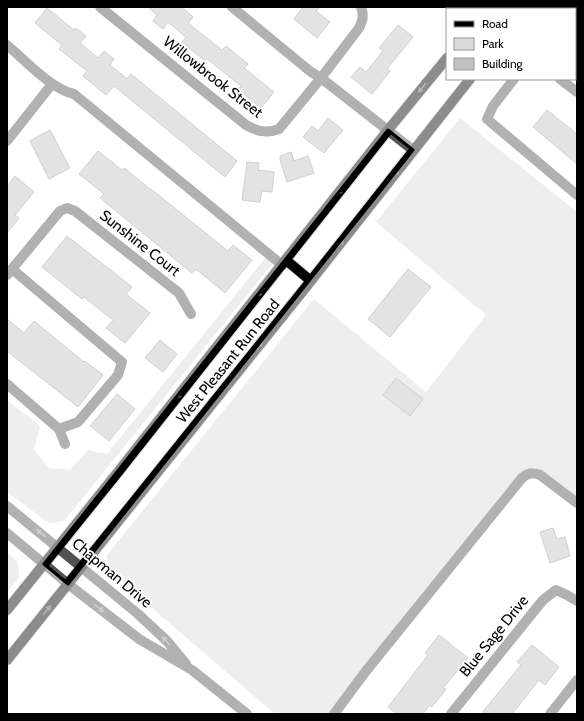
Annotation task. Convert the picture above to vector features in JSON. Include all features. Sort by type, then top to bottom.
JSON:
[{"type":"main road","name":"West Pleasant Run Road","points":[[7,610],[284,263],[388,130],[446,59]]},
{"type":"main road","name":"West Pleasant Run Road","points":[[7,660],[311,281],[469,80]]},
{"type":"main road","points":[[284,263],[311,281]]},
{"type":"street","name":"Willowbrook Street","points":[[100,7],[254,129],[264,132],[273,132],[279,129],[321,78]]},
{"type":"street","points":[[232,7],[311,72],[321,78],[414,150]]},
{"type":"street","points":[[321,78],[359,28],[363,20],[361,7]]},
{"type":"street","points":[[7,45],[52,84],[65,92],[74,94],[284,263]]},
{"type":"street","points":[[513,80],[493,106],[487,119],[577,195]]},
{"type":"street","points":[[561,80],[577,92]]},
{"type":"street","points":[[7,141],[52,84]]},
{"type":"street","name":"Sunshine Court","points":[[10,272],[60,211],[67,208],[75,211],[180,293],[191,314]]},
{"type":"street","points":[[10,272],[122,362],[118,375],[78,422],[59,429]]},
{"type":"street","points":[[7,384],[59,429],[65,444]]},
{"type":"street","points":[[334,714],[522,478],[527,474],[533,473],[540,475],[577,503]]},
{"type":"street","name":"Chapman Drive","points":[[7,506],[138,614],[167,641],[192,670]]},
{"type":"street","name":"Chapman Drive","points":[[7,533],[68,584],[139,639],[192,670],[247,714]]},
{"type":"street","name":"Blue Sage Drive","points":[[451,714],[543,600],[556,590],[577,601]]},
{"type":"street","points":[[550,714],[577,680]]},
{"type":"highlighted area","points":[[388,130],[413,150],[68,584],[44,564]]},
{"type":"green space","points":[[460,118],[577,212],[577,500],[534,466],[334,714],[275,714],[109,571],[107,555],[314,299],[426,392],[486,315],[376,222]]},
{"type":"green space","points":[[266,257],[273,263],[64,521],[49,523],[7,492],[7,400],[40,426],[34,449],[48,468],[70,470],[88,450],[107,454]]},
{"type":"green space","points":[[7,552],[18,562],[19,577],[7,592]]},
{"type":"building","points":[[148,7],[182,7],[193,17],[188,23],[222,50],[226,46],[248,64],[244,68],[274,92],[261,108],[238,89],[241,86],[207,59],[205,61],[182,42],[186,37],[168,22],[163,29],[153,21],[157,15]]},
{"type":"building","points":[[303,7],[320,7],[316,11],[330,22],[317,38],[294,19]]},
{"type":"building","points":[[47,8],[74,30],[76,28],[86,36],[80,43],[98,58],[104,51],[114,59],[110,65],[127,79],[131,74],[237,161],[225,177],[114,86],[106,95],[83,76],[87,71],[59,49],[62,45],[35,23]]},
{"type":"building","points":[[398,25],[413,37],[387,69],[390,71],[372,94],[351,77],[360,67],[366,72],[383,51],[379,48]]},
{"type":"building","points":[[547,110],[577,134],[577,164],[533,127]]},
{"type":"building","points":[[328,118],[343,130],[324,153],[303,137],[312,126],[318,131]]},
{"type":"building","points":[[50,130],[70,168],[49,179],[30,141]]},
{"type":"building","points":[[98,151],[122,170],[124,168],[228,251],[233,245],[252,260],[225,293],[196,269],[192,273],[100,198],[104,194],[79,174]]},
{"type":"building","points":[[291,152],[294,161],[308,156],[314,173],[287,182],[280,156]]},
{"type":"building","points":[[247,162],[259,163],[258,170],[274,172],[272,192],[262,191],[260,202],[242,200]]},
{"type":"building","points":[[15,176],[34,192],[15,215],[19,218],[7,233],[7,186]]},
{"type":"building","points":[[67,236],[132,287],[126,294],[150,313],[125,343],[106,328],[113,320],[84,297],[82,299],[42,267]]},
{"type":"building","points":[[408,269],[431,287],[390,337],[368,319]]},
{"type":"building","points":[[7,319],[24,333],[34,321],[84,362],[85,361],[103,375],[78,407],[7,351]]},
{"type":"building","points":[[160,340],[177,354],[163,372],[145,358]]},
{"type":"building","points":[[396,378],[423,399],[410,416],[383,395]]},
{"type":"building","points":[[117,394],[135,409],[109,441],[90,426]]},
{"type":"building","points":[[553,528],[557,539],[565,537],[570,556],[550,563],[540,532]]},
{"type":"building","points":[[439,635],[468,658],[443,688],[446,689],[432,707],[430,705],[423,714],[397,714],[388,707],[428,655],[425,653]]},
{"type":"building","points":[[532,645],[559,667],[545,685],[539,680],[512,714],[481,714],[521,665],[517,662]]}]
